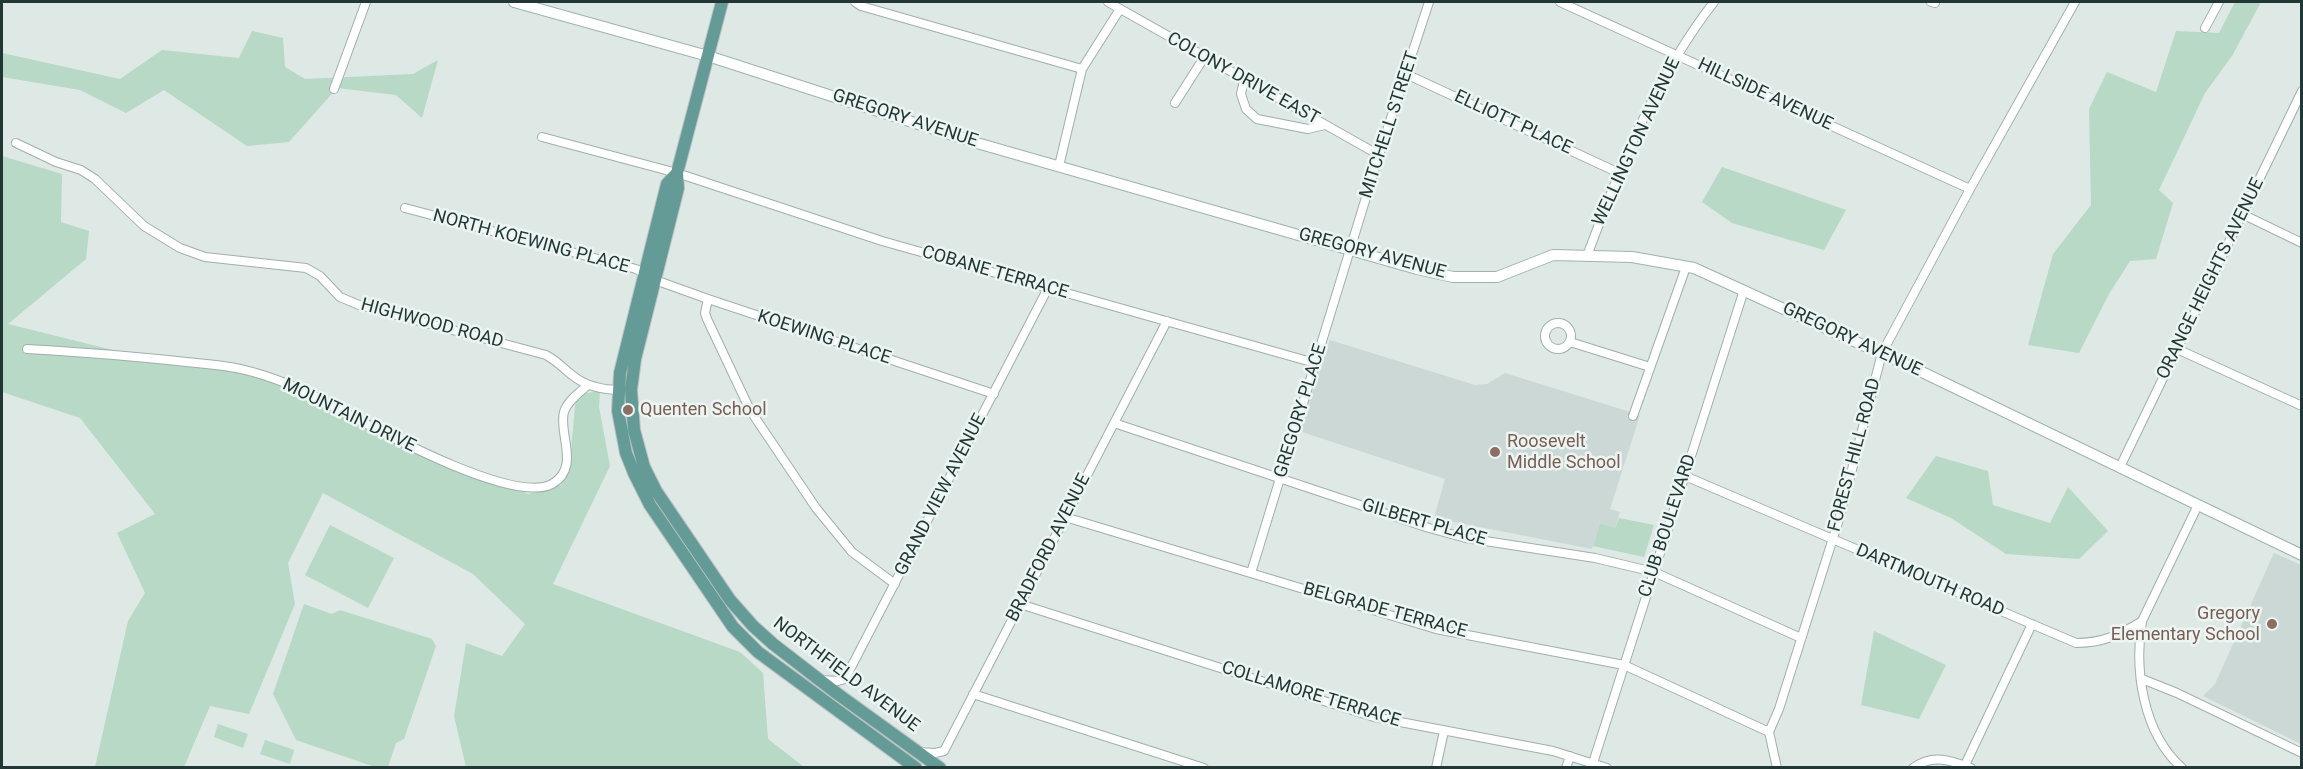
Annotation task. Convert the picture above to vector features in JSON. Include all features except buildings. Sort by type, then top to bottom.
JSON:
[{"type":"main road","name":"GREGORY AVENUE","points":[[514,2],[708,56],[977,143],[1453,277],[1497,277],[1553,255],[1632,257],[1686,267],[1744,290],[1882,354],[2301,555]]},
{"type":"main road","name":"NORTHFIELD AVENUE","points":[[722,2],[677,173],[668,183],[650,277],[631,390],[638,450],[656,491],[730,600],[773,644],[820,680],[835,700],[916,768]]},
{"type":"main road","name":"NORTHFIELD AVENUE","points":[[650,277],[625,347],[618,390],[621,432],[634,473],[650,505],[713,600],[733,627],[758,652],[918,752],[937,767]]},
{"type":"street","points":[[334,89],[366,2]]},
{"type":"street","points":[[855,2],[861,6],[1082,69]]},
{"type":"street","name":"COLONY DRIVE EAST","points":[[1108,2],[1379,155]]},
{"type":"street","name":"MITCHELL STREET","points":[[1350,249],[1429,2]]},
{"type":"street","name":"HILLSIDE AVENUE","points":[[1560,2],[1970,189]]},
{"type":"street","name":"WELLINGTON AVENUE","points":[[1587,256],[1619,173],[1676,54],[1714,2]]},
{"type":"street","name":"FOREST HILL ROAD","points":[[1769,732],[1832,540],[1882,354],[1970,189],[2075,2]]},
{"type":"street","points":[[2205,28],[2219,2]]},
{"type":"street","points":[[1059,166],[1082,69],[1120,9]]},
{"type":"street","points":[[1175,103],[1205,56]]},
{"type":"street","name":"ELLIOTT PLACE","points":[[1406,74],[1619,173]]},
{"type":"street","points":[[1244,80],[1241,94],[1246,109],[1257,119],[1308,129],[1325,125]]},
{"type":"street","name":"ORANGE HEIGHTS AVENUE","points":[[2120,467],[2301,92]]},
{"type":"street","name":"COBANE TERRACE","points":[[542,137],[677,173],[882,241],[1315,363]]},
{"type":"street","name":"HIGHWOOD ROAD","points":[[16,143],[95,179],[144,226],[180,248],[214,258],[306,268],[320,276],[340,297],[359,305],[546,355],[561,363],[570,374],[588,385],[631,390]]},
{"type":"street","name":"NORTH KOEWING PLACE","points":[[405,208],[636,269],[650,277]]},
{"type":"street","points":[[2242,214],[2301,243]]},
{"type":"street","name":"GREGORY PLACE","points":[[1251,573],[1350,249]]},
{"type":"street","points":[[1634,416],[1686,267]]},
{"type":"street","name":"KOEWING PLACE","points":[[650,277],[708,300],[994,394]]},
{"type":"street","name":"GRAND VIEW AVENUE","points":[[820,680],[845,679],[1048,288]]},
{"type":"street","name":"CLUB BOULEVARD","points":[[1593,763],[1744,290]]},
{"type":"street","points":[[708,300],[705,313],[707,319],[750,410],[816,508],[845,544],[852,552],[895,584]]},
{"type":"street","name":"BRADFORD AVENUE","points":[[918,752],[944,751],[1167,321]]},
{"type":"street","points":[[1570,342],[1650,367]]},
{"type":"street","name":"MOUNTAIN DRIVE","points":[[27,349],[129,355],[244,370],[321,399],[404,444],[496,481],[531,488],[551,485],[559,480],[563,473],[567,452],[564,412],[570,402],[588,385]]},
{"type":"street","points":[[2177,349],[2301,406]]},
{"type":"street","name":"GILBERT PLACE","points":[[1114,423],[1466,538],[1595,558],[1654,572],[1801,638]]},
{"type":"street","name":"DARTMOUTH ROAD","points":[[1685,476],[2076,644],[2103,641],[2122,634],[2142,621]]},
{"type":"street","points":[[2182,768],[2170,757],[2154,730],[2140,661],[2142,621],[2198,505]]},
{"type":"street","name":"BELGRADE TERRACE","points":[[1065,517],[1436,629],[1624,665],[1769,732]]},
{"type":"street","name":"COLLAMORE TERRACE","points":[[1020,604],[1374,717],[1570,756],[1606,768]]},
{"type":"street","points":[[1913,768],[1922,762],[1936,759],[1968,766],[2032,624]]},
{"type":"street","points":[[2142,679],[2301,753]]},
{"type":"street","points":[[974,694],[1204,768]]},
{"type":"street","points":[[1436,768],[1444,731]]},
{"type":"street","points":[[1769,732],[1777,768]]},
{"type":"street","points":[[1566,768],[1570,756]]},
{"type":"shaded area","name":"Roosevelt Middle School","points":[[1330,340],[1475,385],[1487,384],[1505,373],[1640,415],[1610,509],[1620,512],[1615,528],[1600,523],[1592,549],[1434,518],[1445,479],[1299,431]]},
{"type":"shaded area","name":"Gregory Elementary School","points":[[2274,553],[2301,565],[2301,744],[2203,696],[2215,684]]},
{"type":"green space","points":[[2235,2],[2261,2],[2232,56],[2205,93],[2159,190],[2173,203],[2156,259],[2130,261],[2109,294],[2079,353],[2028,345],[2053,254],[2091,205],[2089,109],[2107,72],[2156,92],[2176,31],[2219,33]]},
{"type":"green space","points":[[252,31],[283,38],[285,67],[305,79],[413,74],[438,60],[422,118],[396,95],[337,88],[289,142],[247,146],[164,90],[126,113],[80,90],[2,77],[2,53],[120,79],[162,50],[239,58]]},
{"type":"green space","points":[[2,156],[62,174],[61,222],[89,231],[86,259],[8,324],[125,353],[245,368],[528,494],[561,485],[569,473],[576,395],[600,391],[599,407],[610,466],[553,584],[740,652],[763,673],[768,739],[804,767],[466,767],[454,716],[466,643],[502,656],[525,624],[473,574],[323,493],[288,563],[295,604],[249,714],[210,706],[184,767],[95,767],[128,621],[145,593],[117,533],[155,514],[80,418],[2,392]]},
{"type":"green space","points":[[1722,167],[1846,210],[1824,250],[1732,223],[1702,202]]},
{"type":"green space","points":[[1936,456],[1988,471],[1993,505],[2050,523],[2068,487],[2108,531],[2079,559],[2006,554],[1951,518],[1906,498]]},
{"type":"green space","points":[[1619,518],[1654,525],[1644,557],[1593,546],[1600,523],[1615,528]]},
{"type":"green space","points":[[330,525],[394,558],[368,608],[305,575]]},
{"type":"green space","points":[[304,604],[332,614],[340,610],[432,639],[436,646],[404,739],[396,743],[388,767],[375,767],[296,740],[273,694]]},
{"type":"green space","points":[[1874,631],[1946,665],[1919,719],[1861,705]]},
{"type":"green space","points":[[218,724],[248,734],[243,748],[214,737]]},
{"type":"green space","points":[[265,740],[294,750],[290,764],[260,754]]},
{"type":"place","name":"Quenten School","points":[[628,410]]},
{"type":"place","name":"Roosevelt Middle School","points":[[1495,452]]},
{"type":"place","name":"Gregory Elementary School","points":[[2272,624]]}]
